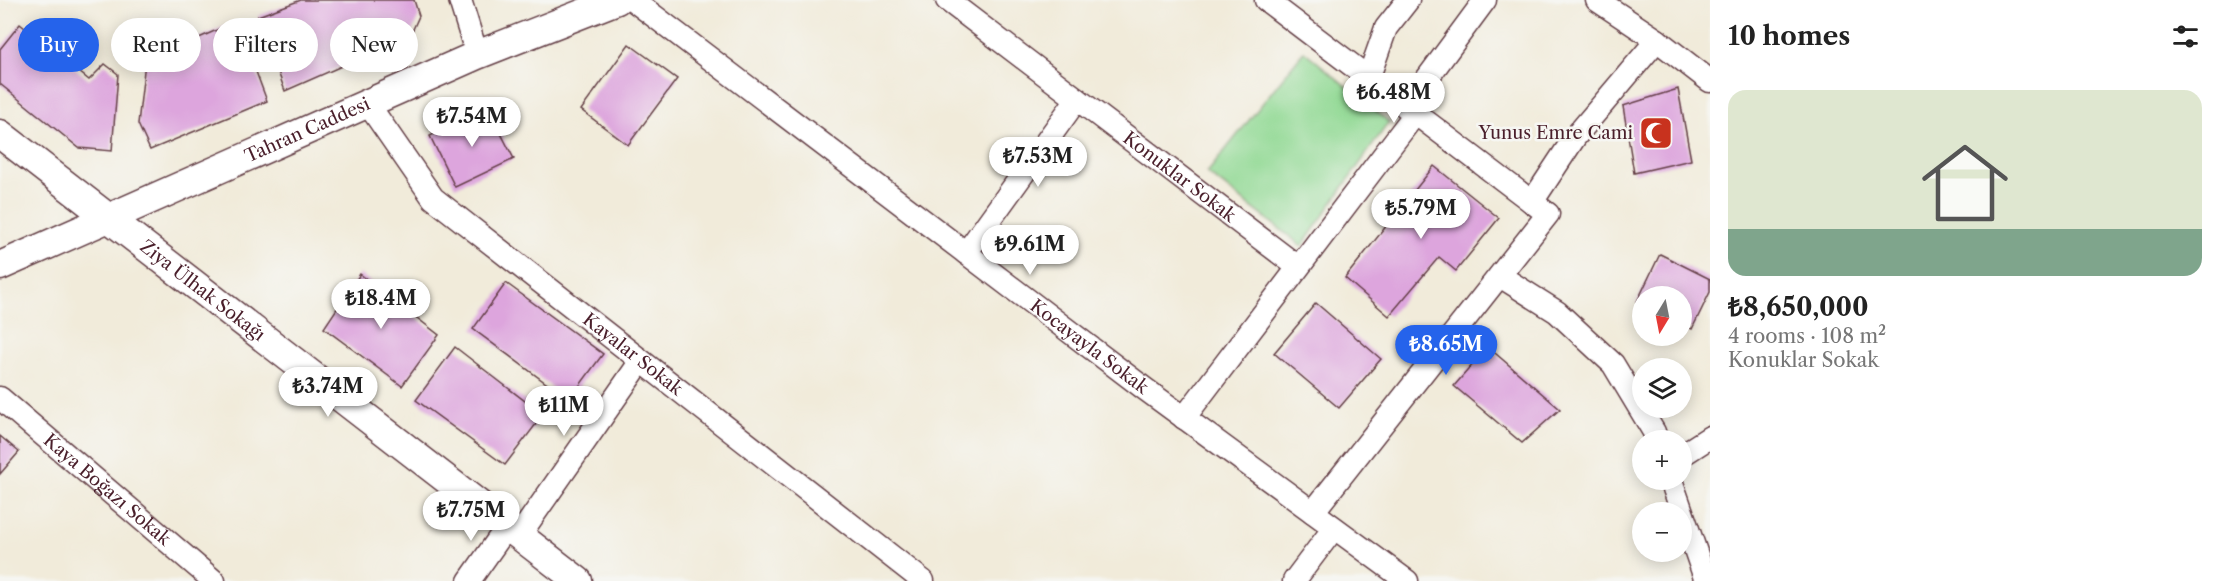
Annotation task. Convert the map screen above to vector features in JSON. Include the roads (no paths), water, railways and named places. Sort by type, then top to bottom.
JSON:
[{"type":"street","points":[[460,0],[477,55]]},
{"type":"street","name":"Tahran Caddesi","points":[[0,266],[477,55],[617,0]]},
{"type":"street","name":"Kocayayla Sokak","points":[[633,0],[1184,418],[1407,581]]},
{"type":"street","name":"Konuklar Sokak","points":[[947,0],[1298,267]]},
{"type":"street","points":[[1266,0],[1540,208]]},
{"type":"street","points":[[1368,79],[1386,28],[1408,0]]},
{"type":"street","points":[[1184,418],[1298,267],[1410,111],[1485,0]]},
{"type":"street","points":[[1597,0],[1657,40],[1710,81]]},
{"type":"street","points":[[1313,512],[1500,276],[1540,208],[1575,137],[1657,40]]},
{"type":"street","points":[[966,253],[1077,99]]},
{"type":"street","name":"Kayalar Sokak","points":[[368,104],[433,198],[923,581]]},
{"type":"street","name":"Ziya Ülhak Sokağı","points":[[0,134],[578,581]]},
{"type":"street","points":[[1500,276],[1557,312],[1614,364],[1653,430]]},
{"type":"street","points":[[469,581],[513,531],[641,361]]},
{"type":"street","name":"Kaya Boğazı Sokak","points":[[0,398],[214,581]]},
{"type":"street","points":[[1692,449],[1710,437]]},
{"type":"street","points":[[1674,490],[1706,581]]},
{"type":"street","points":[[1294,581],[1334,528]]},
{"type":"place","name":"Yunus Emre Cami","points":[[1656,133]]}]
